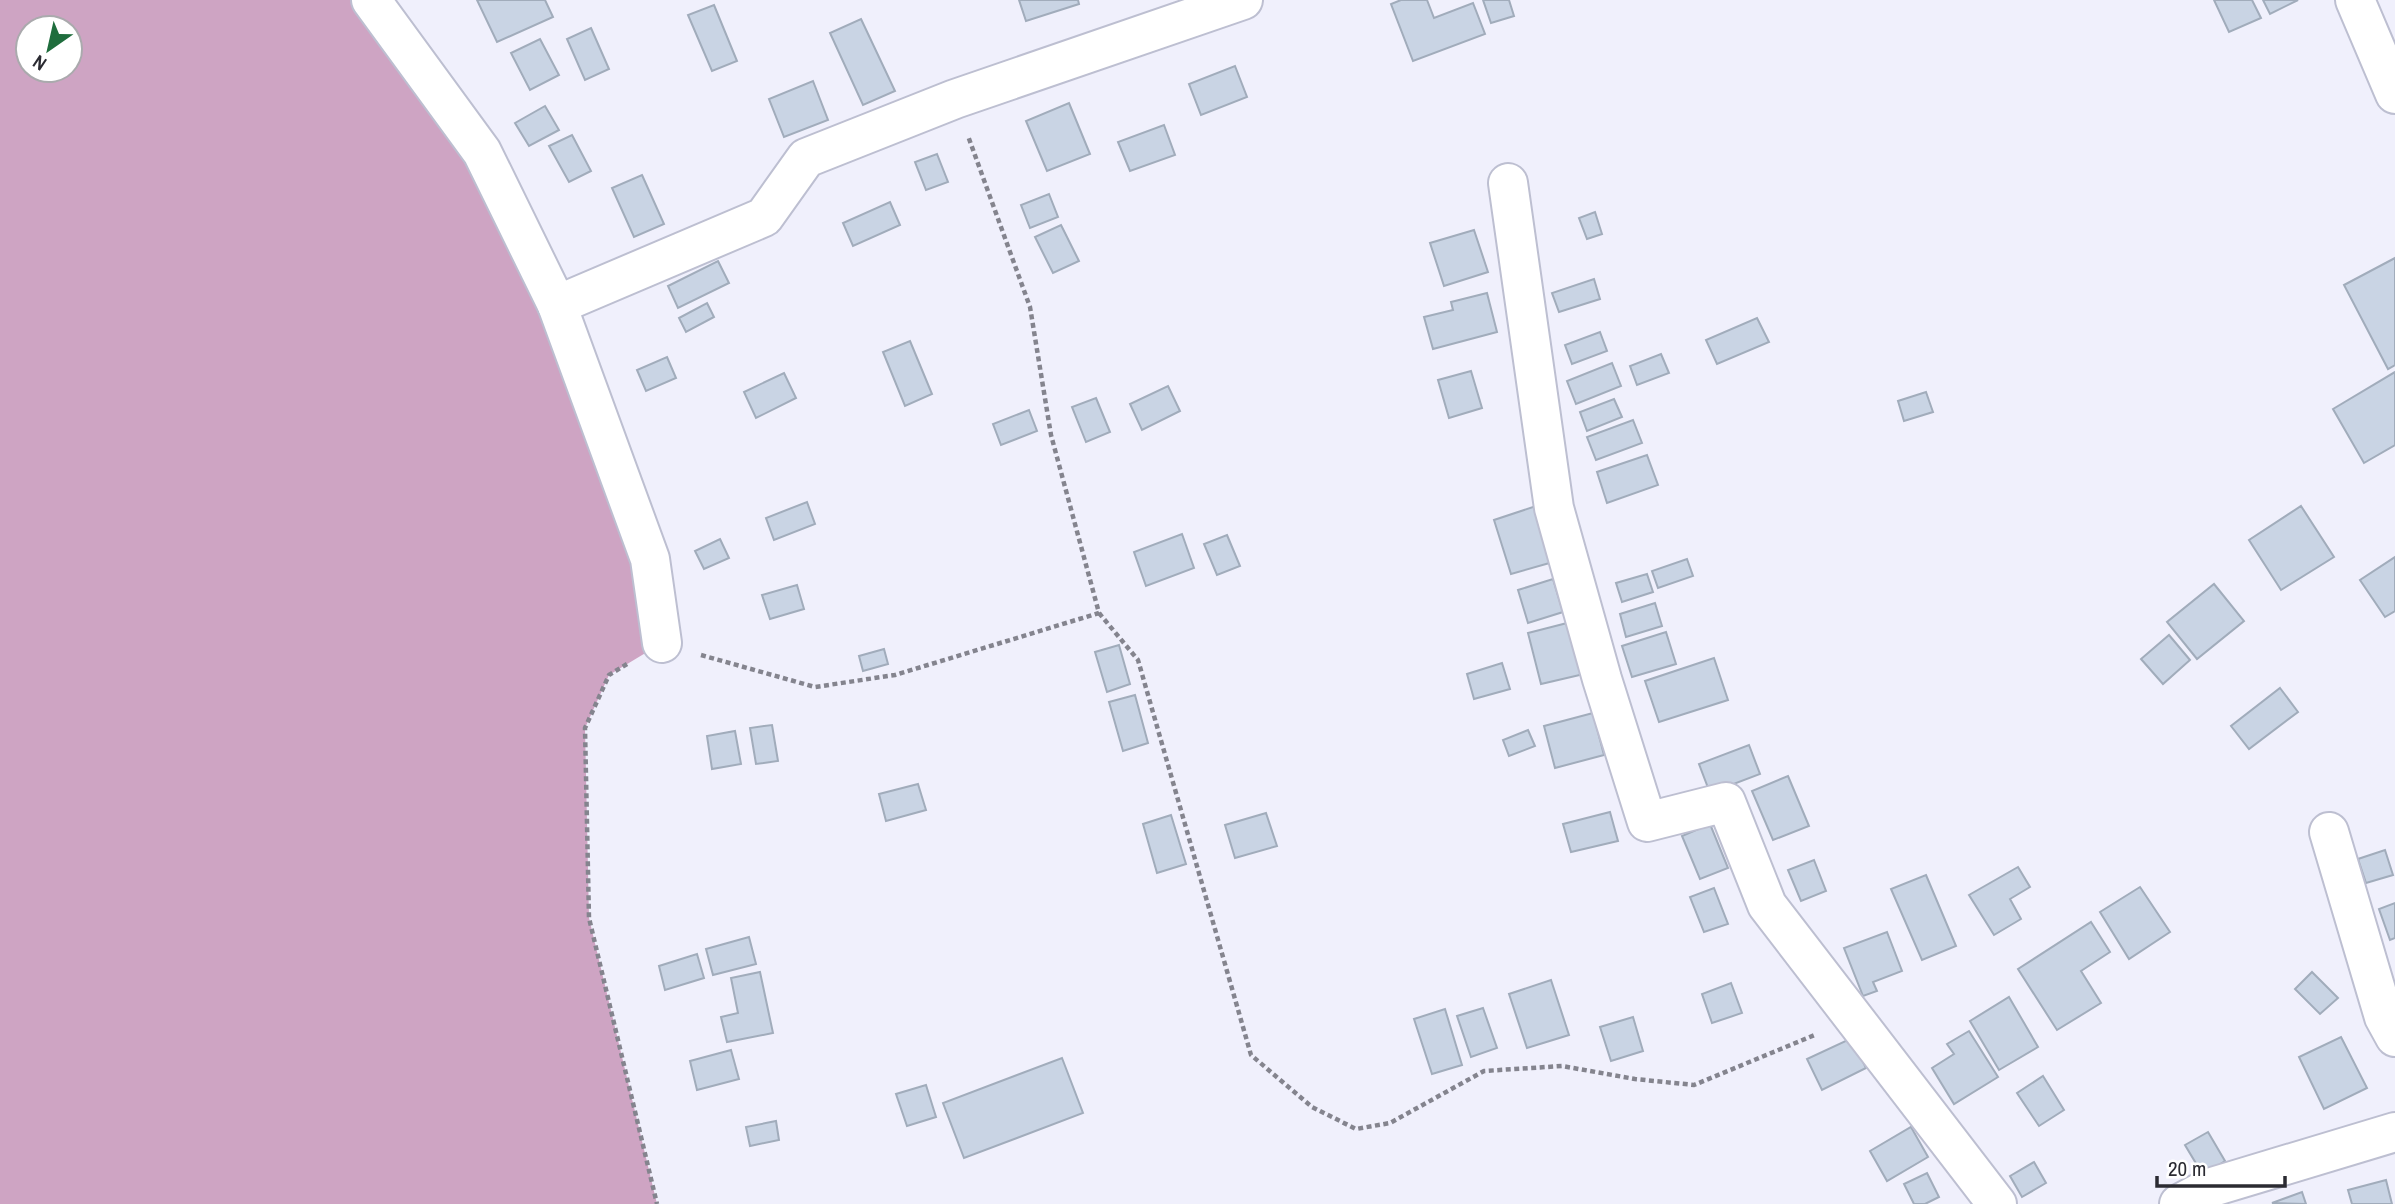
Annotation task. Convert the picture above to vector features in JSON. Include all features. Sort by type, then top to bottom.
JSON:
[{"type":"street","points":[[371,0],[482,152],[556,305],[650,559],[662,643]]},
{"type":"street","points":[[556,305],[764,217],[806,158],[955,99],[1243,0]]},
{"type":"street","points":[[2355,0],[2395,94]]},
{"type":"street","points":[[1508,183],[1554,508],[1602,679],[1647,822],[1726,802],[1767,905],[1997,1204]]},
{"type":"street","points":[[2329,832],[2384,1017],[2395,1037]]},
{"type":"street","points":[[2179,1204],[2209,1188],[2395,1132]]},
{"type":"path","points":[[955,99],[1030,307],[1051,435],[1099,613],[1138,660],[1251,1055],[1312,1107],[1356,1129],[1390,1123],[1484,1071],[1562,1066],[1635,1079],[1694,1085],[1855,1018]]},
{"type":"path","points":[[657,1204],[589,918],[585,728],[609,675],[662,643],[815,687],[895,675],[1099,613]]},
{"type":"shaded area","points":[[0,0],[371,0],[482,152],[662,643],[609,675],[585,728],[589,918],[657,1204],[0,1204]]},
{"type":"building","points":[[477,0],[545,0],[553,17],[497,42]]},
{"type":"building","points":[[1019,0],[1078,0],[1079,4],[1026,21]]},
{"type":"building","points":[[1401,0],[1427,0],[1434,18],[1473,3],[1485,34],[1413,61],[1391,4]]},
{"type":"building","points":[[1483,0],[1509,0],[1514,16],[1491,23]]},
{"type":"building","points":[[2214,0],[2252,0],[2261,18],[2229,32]]},
{"type":"building","points":[[2263,0],[2298,0],[2270,14]]},
{"type":"building","points":[[714,5],[737,61],[712,71],[688,15]]},
{"type":"building","points":[[861,19],[895,91],[863,105],[830,33]]},
{"type":"building","points":[[591,28],[609,69],[585,80],[567,39]]},
{"type":"building","points":[[540,39],[559,75],[530,90],[511,53]]},
{"type":"building","points":[[1235,66],[1247,97],[1201,115],[1189,84]]},
{"type":"building","points":[[813,81],[828,120],[784,137],[769,99]]},
{"type":"building","points":[[1069,103],[1090,154],[1047,171],[1026,121]]},
{"type":"building","points":[[545,106],[559,130],[529,146],[515,123]]},
{"type":"building","points":[[1164,125],[1175,155],[1130,171],[1118,142]]},
{"type":"building","points":[[572,135],[591,171],[569,182],[549,146]]},
{"type":"building","points":[[937,154],[948,182],[926,190],[915,162]]},
{"type":"building","points":[[642,175],[664,224],[634,237],[612,188]]},
{"type":"building","points":[[1049,194],[1058,217],[1030,228],[1021,205]]},
{"type":"building","points":[[890,202],[900,225],[853,246],[843,223]]},
{"type":"building","points":[[1595,212],[1602,234],[1587,239],[1579,218]]},
{"type":"building","points":[[1061,225],[1079,261],[1053,273],[1035,237]]},
{"type":"building","points":[[1474,230],[1488,272],[1444,286],[1430,243]]},
{"type":"building","points":[[2395,258],[2395,365],[2388,369],[2344,285]]},
{"type":"building","points":[[718,261],[729,283],[678,308],[668,286]]},
{"type":"building","points":[[1594,279],[1600,299],[1559,312],[1552,293]]},
{"type":"building","points":[[1487,293],[1497,332],[1433,349],[1424,317],[1453,310],[1451,302]]},
{"type":"building","points":[[707,303],[714,317],[686,332],[679,318]]},
{"type":"building","points":[[1757,318],[1769,342],[1717,364],[1706,340]]},
{"type":"building","points":[[1600,332],[1607,351],[1572,364],[1565,345]]},
{"type":"building","points":[[910,341],[932,394],[905,406],[883,352]]},
{"type":"building","points":[[1661,354],[1669,373],[1637,385],[1630,366]]},
{"type":"building","points":[[667,357],[676,378],[646,391],[637,370]]},
{"type":"building","points":[[1612,363],[1621,386],[1576,404],[1567,381]]},
{"type":"building","points":[[1471,371],[1482,408],[1449,418],[1438,380]]},
{"type":"building","points":[[2395,372],[2395,445],[2364,463],[2333,409]]},
{"type":"building","points":[[784,373],[796,398],[756,418],[744,392]]},
{"type":"building","points":[[1168,386],[1180,411],[1142,430],[1130,404]]},
{"type":"building","points":[[1926,392],[1933,412],[1904,421],[1898,401]]},
{"type":"building","points":[[1096,398],[1110,432],[1086,442],[1072,407]]},
{"type":"building","points":[[1614,399],[1622,417],[1587,431],[1580,412]]},
{"type":"building","points":[[1029,410],[1037,431],[1001,445],[993,424]]},
{"type":"building","points":[[1633,420],[1642,443],[1596,460],[1587,437]]},
{"type":"building","points":[[1647,455],[1658,485],[1607,503],[1597,472]]},
{"type":"building","points":[[807,502],[815,524],[774,540],[766,518]]},
{"type":"building","points":[[1536,506],[1553,562],[1511,574],[1494,520]]},
{"type":"building","points":[[2301,506],[2334,557],[2281,590],[2249,540]]},
{"type":"building","points":[[1182,534],[1194,568],[1146,586],[1134,552]]},
{"type":"building","points":[[1227,535],[1240,566],[1217,575],[1204,544]]},
{"type":"building","points":[[720,539],[729,558],[704,569],[695,551]]},
{"type":"building","points":[[2395,557],[2395,611],[2385,617],[2360,580]]},
{"type":"building","points":[[1687,559],[1693,576],[1658,588],[1652,571]]},
{"type":"building","points":[[1647,574],[1653,592],[1622,602],[1616,583]]},
{"type":"building","points":[[1553,579],[1563,612],[1528,623],[1518,590]]},
{"type":"building","points":[[2214,584],[2244,621],[2197,659],[2167,622]]},
{"type":"building","points":[[797,585],[804,609],[770,619],[762,595]]},
{"type":"building","points":[[1655,603],[1662,626],[1626,637],[1620,614]]},
{"type":"building","points":[[1571,622],[1584,674],[1541,684],[1528,633]]},
{"type":"building","points":[[1666,632],[1676,664],[1632,677],[1622,646]]},
{"type":"building","points":[[2169,635],[2190,660],[2163,684],[2141,659]]},
{"type":"building","points":[[1119,645],[1130,684],[1107,692],[1095,652]]},
{"type":"building","points":[[884,649],[888,664],[863,671],[859,656]]},
{"type":"building","points":[[1714,658],[1728,700],[1659,722],[1645,681]]},
{"type":"building","points":[[1502,663],[1510,689],[1474,699],[1467,674]]},
{"type":"building","points":[[2280,688],[2298,712],[2249,749],[2231,726]]},
{"type":"building","points":[[1135,695],[1148,743],[1123,751],[1109,702]]},
{"type":"building","points":[[1593,713],[1604,755],[1555,768],[1544,726]]},
{"type":"building","points":[[772,725],[778,761],[756,764],[750,728]]},
{"type":"building","points":[[1528,730],[1535,746],[1509,756],[1503,740]]},
{"type":"building","points":[[735,731],[741,764],[712,769],[707,736]]},
{"type":"building","points":[[1749,745],[1760,774],[1710,793],[1699,764]]},
{"type":"building","points":[[1788,776],[1809,826],[1773,840],[1752,791]]},
{"type":"building","points":[[918,784],[926,810],[886,821],[879,794]]},
{"type":"building","points":[[1610,812],[1618,841],[1571,852],[1563,824]]},
{"type":"building","points":[[1266,813],[1277,846],[1235,858],[1225,825]]},
{"type":"building","points":[[1171,815],[1186,864],[1157,873],[1143,824]]},
{"type":"building","points":[[1710,824],[1728,868],[1700,879],[1682,836]]},
{"type":"building","points":[[2385,850],[2393,875],[2366,883],[2358,859]]},
{"type":"building","points":[[1814,860],[1826,891],[1801,901],[1788,870]]},
{"type":"building","points":[[2018,867],[2030,887],[2010,899],[2021,919],[1994,935],[1969,895]]},
{"type":"building","points":[[1926,875],[1956,946],[1922,960],[1891,889]]},
{"type":"building","points":[[2140,887],[2170,932],[2129,959],[2100,912]]},
{"type":"building","points":[[1714,888],[1728,924],[1704,932],[1690,897]]},
{"type":"building","points":[[2395,903],[2395,938],[2390,940],[2379,909]]},
{"type":"building","points":[[2091,922],[2110,952],[2081,971],[2101,1003],[2057,1030],[2018,969]]},
{"type":"building","points":[[1887,932],[1902,971],[1873,982],[1877,991],[1863,996],[1844,948]]},
{"type":"building","points":[[749,937],[756,964],[713,975],[706,949]]},
{"type":"building","points":[[697,954],[704,978],[665,990],[659,966]]},
{"type":"building","points":[[760,972],[773,1033],[727,1042],[721,1017],[738,1013],[731,978]]},
{"type":"building","points":[[2312,972],[2338,998],[2320,1014],[2295,989]]},
{"type":"building","points":[[1551,980],[1569,1035],[1527,1048],[1509,994]]},
{"type":"building","points":[[1731,983],[1742,1013],[1712,1023],[1702,994]]},
{"type":"building","points":[[2009,997],[2038,1047],[1999,1070],[1970,1021]]},
{"type":"building","points":[[1483,1008],[1497,1048],[1471,1057],[1457,1016]]},
{"type":"building","points":[[1445,1009],[1462,1065],[1432,1074],[1414,1019]]},
{"type":"building","points":[[1633,1017],[1643,1051],[1611,1061],[1600,1027]]},
{"type":"building","points":[[1969,1031],[1998,1077],[1954,1104],[1932,1068],[1954,1054],[1947,1044]]},
{"type":"building","points":[[2341,1037],[2367,1088],[2324,1109],[2299,1057]]},
{"type":"building","points":[[1852,1038],[1866,1068],[1822,1090],[1807,1059]]},
{"type":"building","points":[[731,1050],[739,1079],[697,1090],[690,1061]]},
{"type":"building","points":[[1062,1058],[1083,1113],[964,1158],[943,1103]]},
{"type":"building","points":[[2043,1076],[2064,1110],[2039,1126],[2017,1093]]},
{"type":"building","points":[[926,1085],[936,1117],[907,1126],[896,1094]]},
{"type":"building","points":[[776,1121],[779,1140],[750,1146],[746,1127]]},
{"type":"building","points":[[1911,1127],[1928,1157],[1887,1181],[1870,1151]]},
{"type":"building","points":[[2208,1132],[2225,1161],[2203,1175],[2185,1145]]},
{"type":"building","points":[[2034,1162],[2046,1183],[2022,1197],[2010,1176]]},
{"type":"building","points":[[1927,1173],[1939,1197],[1925,1204],[1914,1204],[1904,1184]]},
{"type":"building","points":[[2386,1180],[2392,1204],[2352,1204],[2348,1190]]},
{"type":"building","points":[[2302,1192],[2306,1204],[2272,1203]]}]
